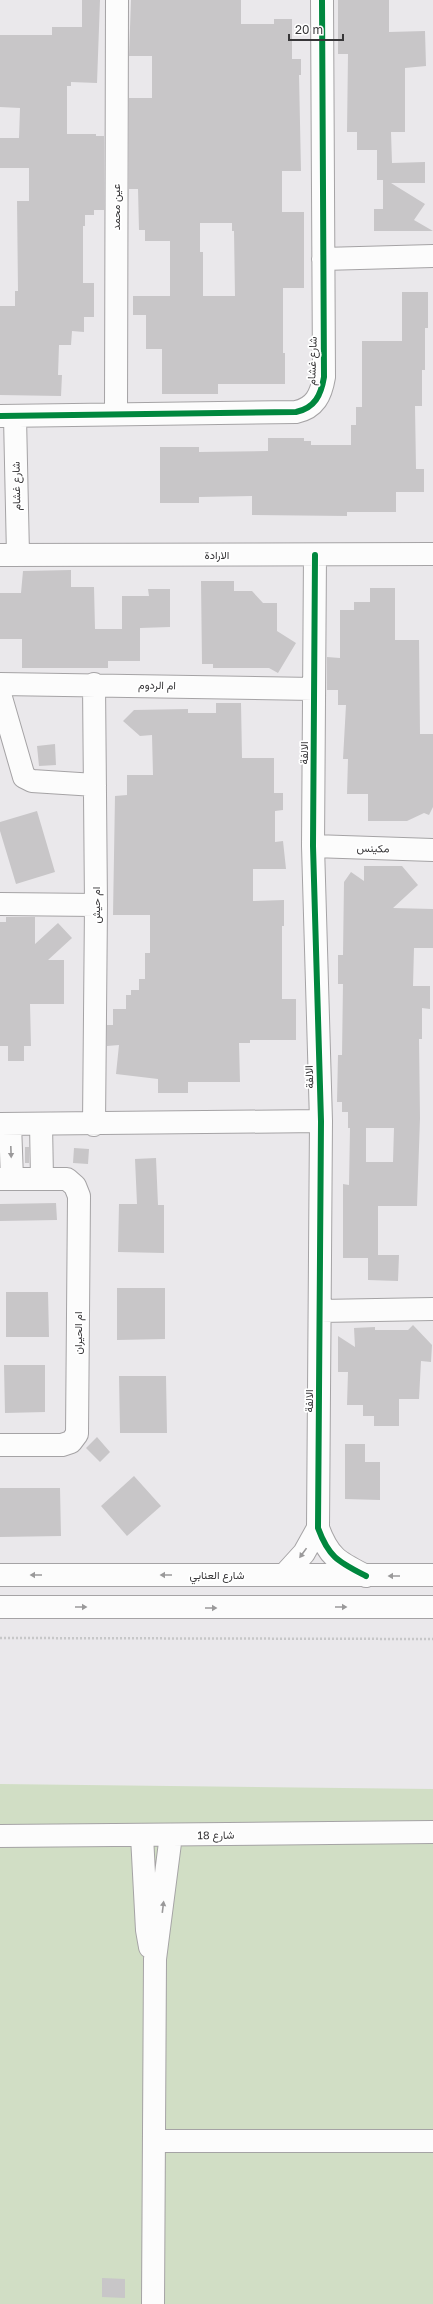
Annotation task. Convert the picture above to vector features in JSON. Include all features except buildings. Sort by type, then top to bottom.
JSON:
[{"type":"street","name":"عين محمد","points":[[116,414],[117,0]]},
{"type":"street","name":"شارع غشام","points":[[9,555],[7,417],[296,412],[307,410],[318,396],[324,377],[322,0]]},
{"type":"street","points":[[323,259],[433,256]]},
{"type":"street","name":"الارادة","points":[[9,555],[433,554]]},
{"type":"street","name":"الالفة","points":[[315,555],[313,846],[321,1121],[318,1528],[327,1549],[332,1555],[344,1565],[366,1576]]},
{"type":"street","name":"ام الردوم","points":[[0,684],[94,684],[314,689]]},
{"type":"street","name":"ام حيش","points":[[94,684],[96,905],[94,1125]]},
{"type":"street","points":[[0,694],[24,777],[32,781],[95,786]]},
{"type":"street","name":"مكينس","points":[[313,846],[433,850]]},
{"type":"street","points":[[0,904],[96,905]]},
{"type":"street","name":"ام الحيران","points":[[0,1445],[62,1445],[71,1442],[77,1434],[79,1196],[75,1186],[67,1179],[6,1179],[5,1124],[94,1125],[321,1121]]},
{"type":"street","points":[[41,1124],[42,1179]]},
{"type":"street","points":[[320,1311],[433,1309]]},
{"type":"street","name":"الالفة","points":[[284,1575],[304,1553],[318,1528]]},
{"type":"street","name":"شارع العنابي","points":[[0,1575],[433,1576]]},
{"type":"street","points":[[0,1607],[433,1607]]},
{"type":"street","name":"شارع 18","points":[[0,1836],[142,1836],[433,1832]]},
{"type":"street","points":[[153,2304],[155,1959],[171,1835]]},
{"type":"street","points":[[142,1836],[147,1930],[155,1959]]},
{"type":"street","points":[[154,2141],[433,2141]]},
{"type":"path","points":[[0,1638],[433,1639]]},
{"type":"green space","points":[[0,1784],[433,1789],[433,2304],[0,2304]]},
{"type":"cycle path","points":[[0,416],[296,412],[303,410],[316,400],[321,390],[324,377],[322,0]]},
{"type":"cycle path","points":[[315,555],[313,846],[321,1121],[318,1528],[326,1546],[331,1553],[342,1563],[366,1576]]}]
